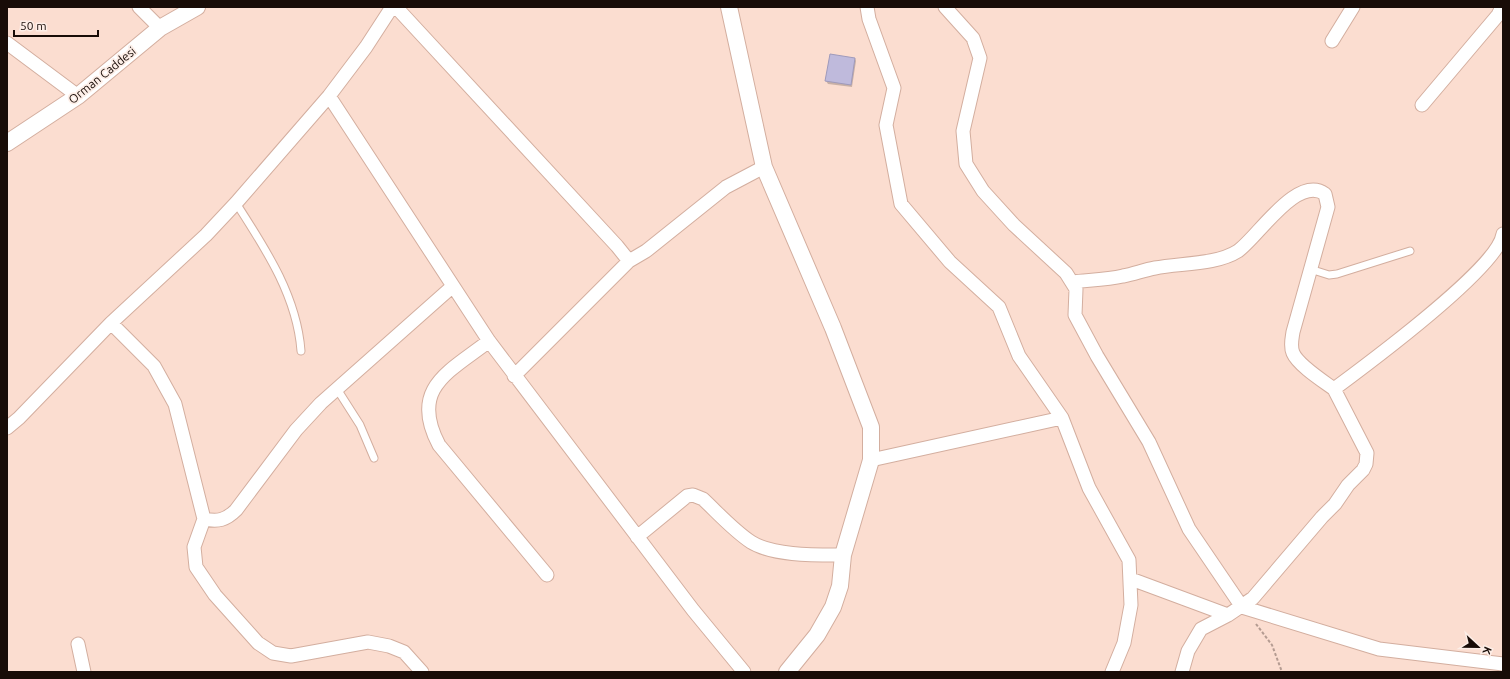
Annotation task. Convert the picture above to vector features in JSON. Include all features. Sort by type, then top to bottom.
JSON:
[{"type":"street","points":[[139,7],[160,28]]},
{"type":"street","name":"Orman Caddesi","points":[[7,143],[78,96],[160,28],[197,7]]},
{"type":"street","points":[[7,428],[19,418],[111,323],[206,235],[236,203],[328,96],[366,47],[392,7]]},
{"type":"street","points":[[396,7],[617,246],[629,261]]},
{"type":"street","points":[[729,7],[764,167],[833,328],[872,427],[871,460],[844,555],[840,586],[834,607],[817,635],[787,672]]},
{"type":"street","points":[[867,7],[869,19],[894,88],[886,125],[901,204],[950,262],[998,307],[1019,356],[1062,418],[1089,488],[1129,560],[1131,605],[1124,643],[1112,672]]},
{"type":"street","points":[[946,7],[972,38],[980,58],[963,131],[966,164],[983,191],[1014,225],[1066,273],[1072,282],[1076,290],[1075,315],[1097,356],[1149,442],[1189,529],[1242,607],[1379,649],[1503,664]]},
{"type":"street","points":[[1332,41],[1353,7]]},
{"type":"street","points":[[1422,105],[1498,15],[1502,7]]},
{"type":"street","points":[[7,43],[78,96]]},
{"type":"street","points":[[328,96],[489,341],[514,376],[693,610],[744,672]]},
{"type":"street","points":[[514,376],[629,261],[646,251],[726,187],[764,167]]},
{"type":"street","points":[[1072,282],[1122,276],[1155,268],[1228,257],[1239,250],[1285,204],[1300,194],[1319,189],[1325,194],[1328,207],[1292,332],[1291,344],[1294,354],[1301,362],[1334,389],[1366,453],[1366,464],[1335,504],[1322,517],[1253,598],[1242,607],[1201,629],[1188,651],[1182,672]]},
{"type":"street","points":[[1334,389],[1393,346],[1475,273],[1497,249],[1503,234]]},
{"type":"street","points":[[204,519],[216,522],[227,518],[236,510],[296,430],[321,403],[453,286]]},
{"type":"street","points":[[111,323],[154,366],[175,404],[204,519],[194,547],[196,567],[215,595],[258,643],[273,653],[291,656],[368,642],[389,646],[404,652],[422,672]]},
{"type":"street","points":[[489,341],[439,380],[430,396],[428,406],[432,430],[439,445],[547,575]]},
{"type":"street","points":[[871,460],[1062,418]]},
{"type":"street","points":[[637,537],[687,496],[693,495],[702,499],[750,541],[760,547],[820,555],[844,555]]},
{"type":"street","points":[[1131,579],[1228,615]]},
{"type":"street","points":[[78,644],[84,672]]},
{"type":"lane","points":[[236,203],[267,254],[291,301],[297,321],[301,351]]},
{"type":"lane","points":[[1310,269],[1329,275],[1337,274],[1410,251]]},
{"type":"lane","points":[[337,388],[360,425],[374,458]]},
{"type":"path","points":[[1255,623],[1272,645],[1282,672]]},
{"type":"building","points":[[830,54],[855,58],[851,85],[825,81]]}]
